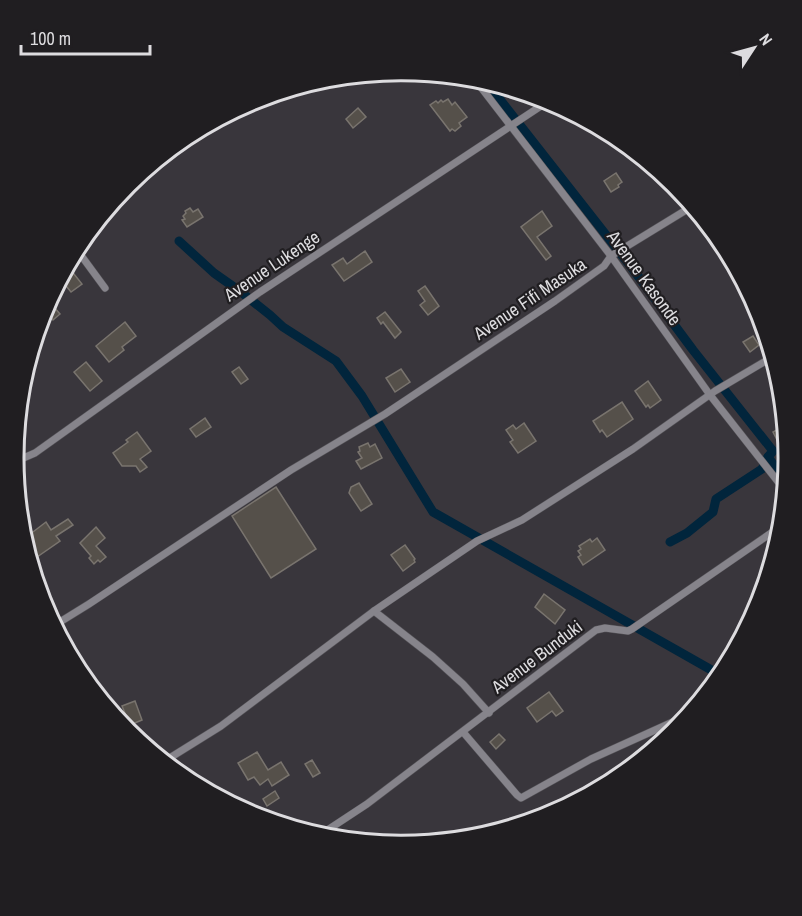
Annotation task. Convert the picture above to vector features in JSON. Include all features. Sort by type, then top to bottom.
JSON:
[{"type":"street","name":"Avenue Kasonde","points":[[483,90],[611,256],[777,480]]},
{"type":"street","name":"Avenue Lukenge","points":[[24,458],[35,453],[260,292],[539,107]]},
{"type":"street","name":"Avenue Fifi Masuka","points":[[61,621],[291,470],[386,414],[564,295],[604,266],[611,256],[685,210]]},
{"type":"street","points":[[83,257],[105,288]]},
{"type":"street","points":[[171,757],[221,726],[374,611],[477,541],[522,520],[633,449],[712,393],[765,361]]},
{"type":"street","name":"Avenue Bunduki","points":[[330,828],[367,804],[596,630],[605,628],[628,632],[771,533]]},
{"type":"street","points":[[374,611],[433,657],[463,684],[489,713]]},
{"type":"street","points":[[463,732],[521,798],[591,759],[669,724]]},
{"type":"building","points":[[448,99],[452,105],[455,102],[467,117],[459,123],[461,126],[455,131],[452,129],[450,131],[430,105],[436,101],[438,103]]},
{"type":"building","points":[[358,108],[366,117],[353,128],[346,119]]},
{"type":"building","points":[[616,173],[622,182],[611,192],[604,181]]},
{"type":"building","points":[[190,208],[193,212],[198,209],[203,217],[187,227],[182,220],[185,219],[183,216],[185,211]]},
{"type":"building","points":[[542,211],[552,226],[537,237],[551,256],[546,260],[521,227]]},
{"type":"building","points":[[365,251],[372,262],[344,281],[332,265],[343,258],[347,264]]},
{"type":"building","points":[[73,273],[82,284],[71,292],[66,286]]},
{"type":"building","points":[[425,286],[439,306],[428,315],[420,305],[425,301],[418,291]]},
{"type":"building","points":[[55,309],[60,314],[53,320],[51,318]]},
{"type":"building","points":[[385,312],[401,332],[395,338],[377,318]]},
{"type":"building","points":[[125,322],[136,336],[109,362],[96,346]]},
{"type":"building","points":[[753,336],[759,345],[750,352],[743,342]]},
{"type":"building","points":[[86,362],[102,381],[90,391],[74,372]]},
{"type":"building","points":[[239,367],[248,379],[241,384],[232,372]]},
{"type":"building","points":[[401,369],[410,382],[395,392],[386,378]]},
{"type":"building","points":[[648,381],[661,400],[650,408],[648,405],[646,407],[635,391]]},
{"type":"building","points":[[622,402],[633,419],[607,437],[602,430],[600,432],[593,421]]},
{"type":"building","points":[[205,418],[211,427],[196,437],[190,429]]},
{"type":"building","points":[[524,423],[536,441],[518,453],[510,442],[513,440],[506,430],[513,425],[516,429]]},
{"type":"building","points":[[137,432],[151,451],[140,459],[147,467],[140,472],[136,466],[122,466],[113,453]]},
{"type":"building","points":[[368,443],[370,447],[375,444],[382,458],[361,469],[356,461],[362,458],[358,452],[359,447]]},
{"type":"building","points":[[359,483],[372,504],[361,511],[349,493],[351,487]]},
{"type":"building","points":[[276,487],[316,549],[271,578],[232,516]]},
{"type":"building","points":[[68,519],[73,525],[56,536],[60,541],[37,557],[31,533],[46,522],[51,530]]},
{"type":"building","points":[[96,527],[105,538],[96,546],[106,557],[94,564],[89,558],[91,556],[80,543]]},
{"type":"building","points":[[597,538],[605,550],[583,565],[578,557],[581,555],[578,551],[581,549],[579,546],[590,539],[592,542]]},
{"type":"building","points":[[405,545],[415,562],[403,571],[391,555]]},
{"type":"building","points":[[544,594],[565,610],[555,624],[535,607]]},
{"type":"building","points":[[549,692],[563,711],[556,716],[552,711],[537,722],[527,708]]},
{"type":"building","points":[[135,701],[142,720],[133,724],[122,706]]},
{"type":"building","points":[[499,734],[505,740],[496,749],[490,742]]},
{"type":"building","points":[[257,752],[268,770],[281,762],[289,775],[272,786],[268,779],[260,785],[254,777],[248,780],[238,763]]},
{"type":"building","points":[[312,760],[320,773],[313,777],[305,764]]},
{"type":"building","points":[[275,791],[279,798],[267,806],[263,799]]},
{"type":"waterway","points":[[495,93],[773,451],[768,457],[778,470]]},
{"type":"waterway","points":[[179,241],[214,273],[283,327],[336,361],[362,396],[433,512],[712,670]]},
{"type":"waterway","points":[[670,542],[687,533],[713,512],[716,499],[762,469],[768,457]]}]
